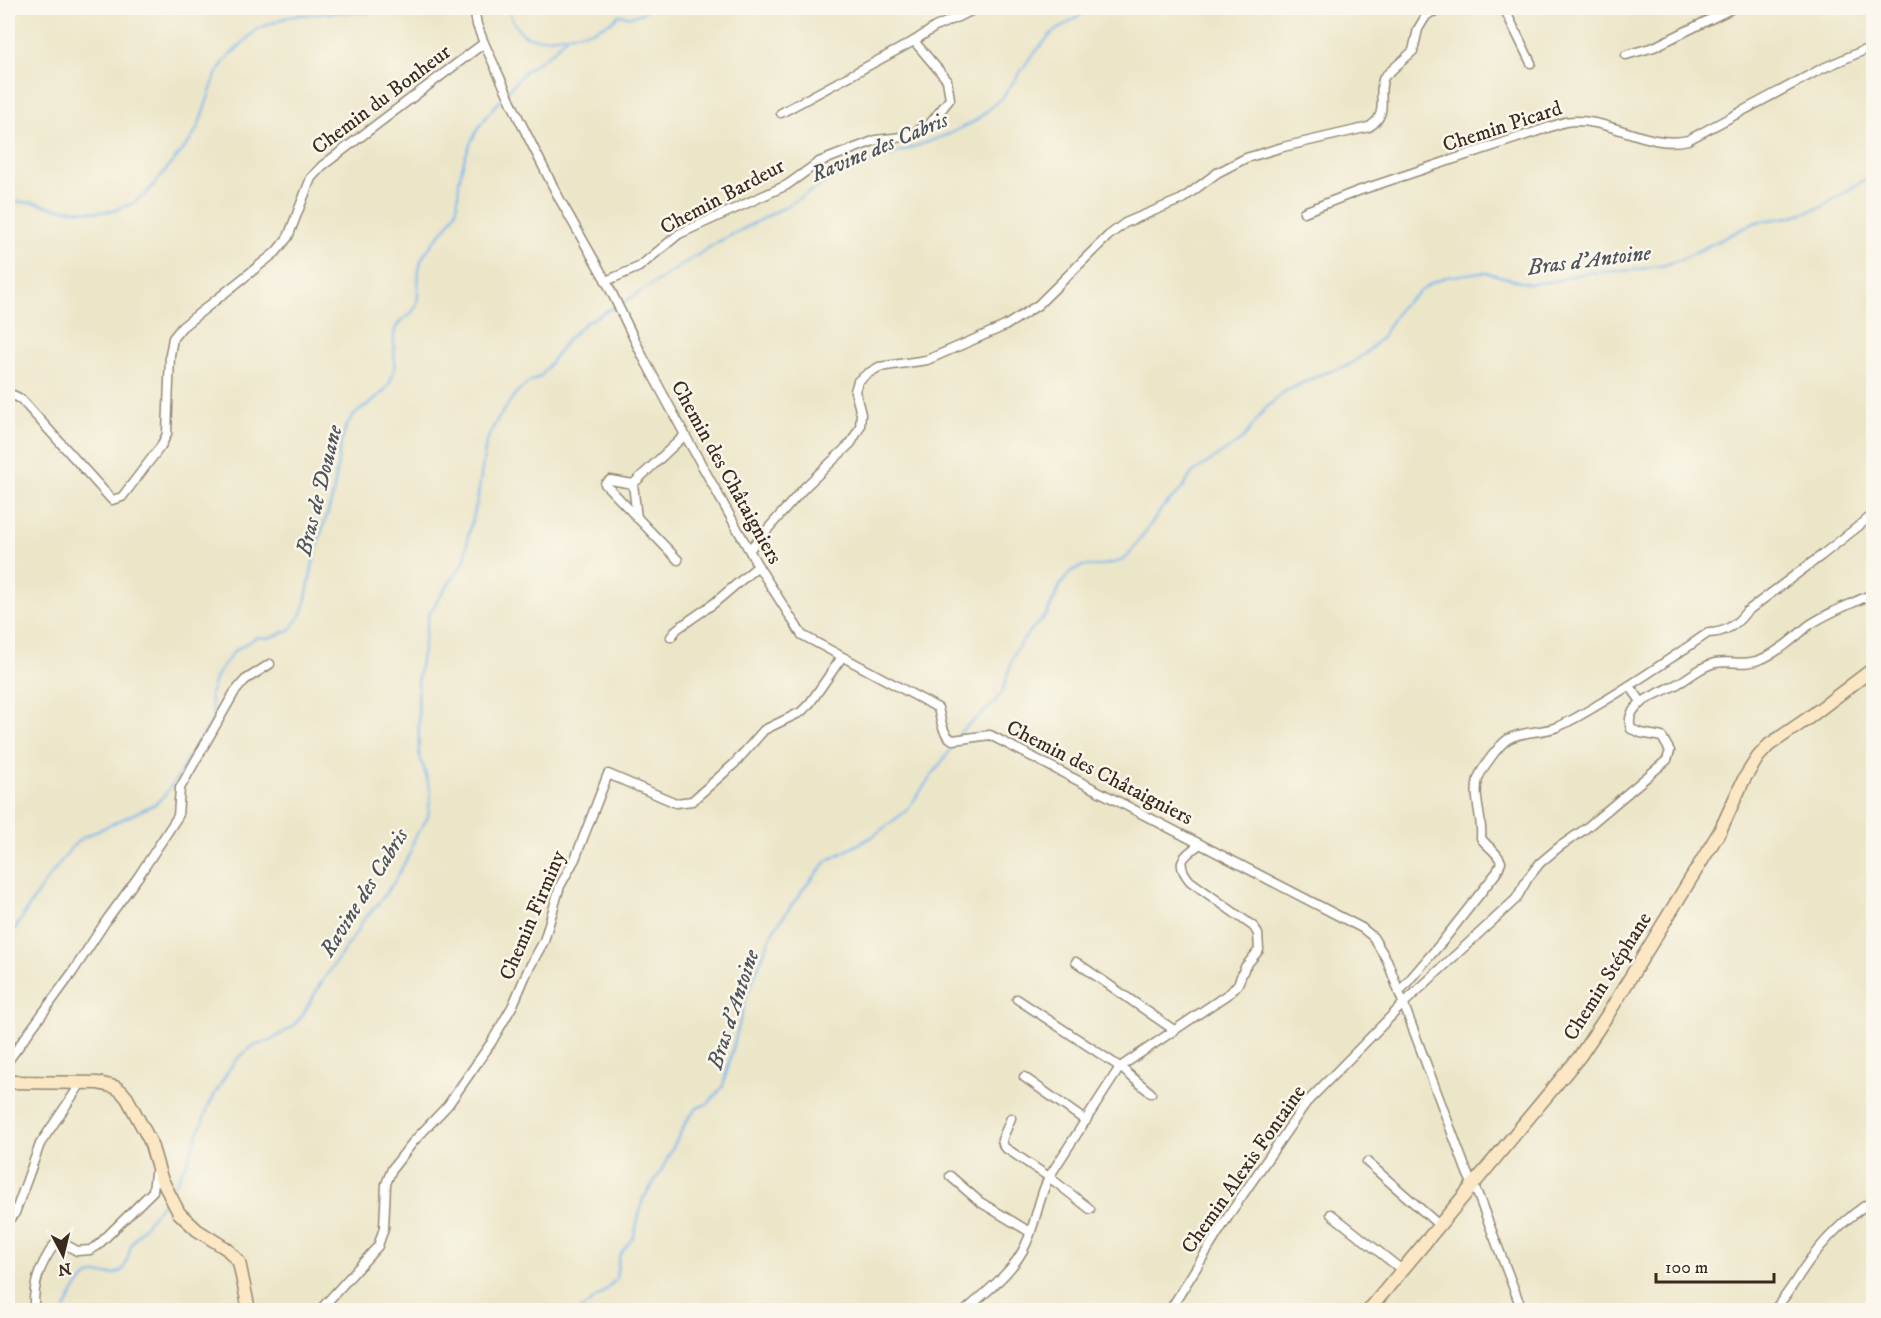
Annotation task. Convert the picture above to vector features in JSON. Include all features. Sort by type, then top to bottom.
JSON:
[{"type":"main road","name":"Chemin Stéphane","points":[[1369,1311],[1580,1056],[1720,831],[1744,778],[1758,757],[1769,745],[1874,668]]},
{"type":"main road","points":[[8,1082],[106,1084],[115,1087],[127,1098],[150,1141],[160,1174],[171,1199],[187,1222],[235,1256],[242,1268],[249,1311]]},
{"type":"street","name":"Chemin des Châtaigniers","points":[[474,8],[484,43],[559,198],[606,282],[685,435],[758,566],[802,635],[938,708],[943,727],[949,738],[953,740],[990,735],[1356,925],[1373,937],[1381,948],[1404,1003],[1467,1175],[1473,1183],[1522,1311]]},
{"type":"street","points":[[781,113],[936,27],[978,8]]},
{"type":"street","points":[[750,549],[804,488],[851,443],[860,427],[861,414],[855,391],[858,381],[867,374],[879,367],[927,360],[1005,326],[1038,305],[1108,236],[1125,223],[1182,199],[1217,173],[1246,158],[1369,127],[1378,121],[1380,115],[1384,77],[1413,51],[1421,22],[1432,12],[1455,8]]},
{"type":"street","points":[[1504,8],[1531,63]]},
{"type":"street","points":[[1626,55],[1654,47],[1733,8]]},
{"type":"street","name":"Chemin Bardeur","points":[[606,282],[639,267],[679,234],[787,185],[819,162],[876,140],[902,137],[928,126],[950,99],[947,80],[914,41]]},
{"type":"street","name":"Chemin du Bonheur","points":[[8,397],[13,395],[21,399],[112,500],[122,497],[161,446],[167,434],[170,354],[173,338],[182,327],[276,252],[288,237],[311,178],[321,166],[484,43]]},
{"type":"street","name":"Chemin Picard","points":[[1304,212],[1358,191],[1565,122],[1595,122],[1670,142],[1688,140],[1821,69],[1874,46]]},
{"type":"street","points":[[633,484],[685,435]]},
{"type":"street","points":[[633,484],[610,480],[605,484],[678,560]]},
{"type":"street","points":[[633,484],[637,518]]},
{"type":"street","points":[[1399,992],[1497,872],[1501,862],[1497,853],[1487,847],[1481,838],[1478,778],[1507,740],[1522,734],[1539,733],[1557,727],[1630,686],[1708,633],[1718,633],[1729,629],[1746,612],[1874,514]]},
{"type":"street","points":[[671,637],[677,629],[721,598],[758,566]]},
{"type":"street","points":[[1630,686],[1642,703],[1650,696],[1676,686],[1712,663],[1756,662],[1768,657],[1827,614],[1874,592]]},
{"type":"street","name":"Chemin Firminy","points":[[320,1311],[378,1246],[384,1228],[386,1184],[392,1169],[448,1105],[491,1043],[513,1005],[544,941],[560,886],[575,859],[608,774],[676,803],[692,801],[734,764],[764,730],[801,712],[810,703],[842,657]]},
{"type":"street","points":[[8,1061],[72,973],[178,816],[180,788],[234,693],[244,680],[270,664]]},
{"type":"street","name":"Chemin Alexis Fontaine","points":[[1170,1311],[1231,1212],[1306,1103],[1404,1003],[1516,899],[1540,863],[1586,829],[1667,760],[1670,751],[1662,737],[1641,733],[1632,729],[1629,723],[1630,715],[1642,703]]},
{"type":"street","points":[[966,1311],[1010,1268],[1020,1255],[1048,1177],[1120,1067],[1231,992],[1238,984],[1245,967],[1259,950],[1258,934],[1254,927],[1190,881],[1184,874],[1181,866],[1184,857],[1200,844]]},
{"type":"street","points":[[1076,962],[1174,1030]]},
{"type":"street","points":[[1017,999],[1120,1067],[1151,1093]]},
{"type":"street","points":[[1024,1077],[1086,1120]]},
{"type":"street","points":[[8,1221],[17,1207],[40,1144],[82,1082]]},
{"type":"street","points":[[1011,1118],[1002,1140],[1004,1147],[1090,1209]]},
{"type":"street","points":[[1366,1162],[1438,1225]]},
{"type":"street","points":[[34,1311],[33,1287],[40,1268],[54,1245],[63,1243],[77,1251],[97,1246],[153,1191],[154,1174],[160,1174]]},
{"type":"street","points":[[950,1176],[980,1203],[1030,1232]]},
{"type":"street","points":[[1774,1311],[1825,1243],[1849,1219],[1874,1200]]},
{"type":"street","points":[[1331,1214],[1402,1270]]},
{"type":"waterway","points":[[8,201],[96,212],[113,211],[131,204],[146,194],[190,141],[198,127],[216,75],[226,59],[257,29],[300,15],[366,13],[383,8]]},
{"type":"waterway","points":[[508,8],[517,29],[523,34],[537,38],[568,35]]},
{"type":"waterway","name":"Bras de Douane","points":[[508,91],[524,72],[552,52],[568,35],[592,31],[611,22],[619,15],[636,15],[650,8]]},
{"type":"waterway","name":"Ravine des Cabris","points":[[623,303],[716,243],[785,207],[841,173],[947,135],[975,121],[1003,97],[1030,58],[1052,33],[1092,8]]},
{"type":"waterway","name":"Bras de Douane","points":[[8,940],[40,889],[72,847],[82,838],[155,804],[164,796],[212,722],[210,695],[216,676],[234,651],[257,637],[269,638],[290,630],[303,612],[317,546],[333,494],[339,452],[346,427],[356,413],[384,391],[389,383],[395,364],[394,334],[398,324],[416,306],[421,263],[426,251],[455,213],[463,165],[476,133],[496,104],[505,96]]},
{"type":"waterway","name":"Bras d'Antoine","points":[[959,736],[961,731],[990,707],[1002,693],[1015,651],[1029,632],[1047,614],[1060,586],[1070,572],[1083,566],[1118,562],[1128,556],[1163,507],[1182,489],[1192,473],[1243,439],[1264,410],[1284,392],[1319,375],[1347,366],[1365,354],[1382,337],[1401,306],[1430,284],[1446,277],[1474,273],[1488,273],[1529,284],[1555,281],[1584,273],[1634,270],[1665,265],[1682,259],[1756,222],[1789,217],[1820,208],[1861,182],[1874,177]]},
{"type":"waterway","name":"Ravine des Cabris","points":[[172,1189],[187,1162],[209,1105],[228,1071],[236,1060],[253,1046],[270,1041],[292,1027],[302,1016],[321,983],[359,929],[360,924],[394,882],[410,853],[414,839],[428,817],[431,792],[419,753],[418,678],[429,613],[465,560],[486,443],[494,425],[516,393],[541,376],[567,340],[585,323],[614,307]]},
{"type":"waterway","name":"Bras d'Antoine","points":[[580,1310],[602,1294],[616,1279],[619,1256],[634,1236],[643,1199],[660,1173],[687,1120],[697,1108],[709,1103],[723,1086],[747,994],[773,931],[827,861],[872,837],[906,811],[954,745]]},
{"type":"waterway","name":"Ravine des Cabris","points":[[65,1310],[76,1290],[87,1277],[96,1274],[116,1274],[123,1269],[132,1243],[166,1199]]}]
